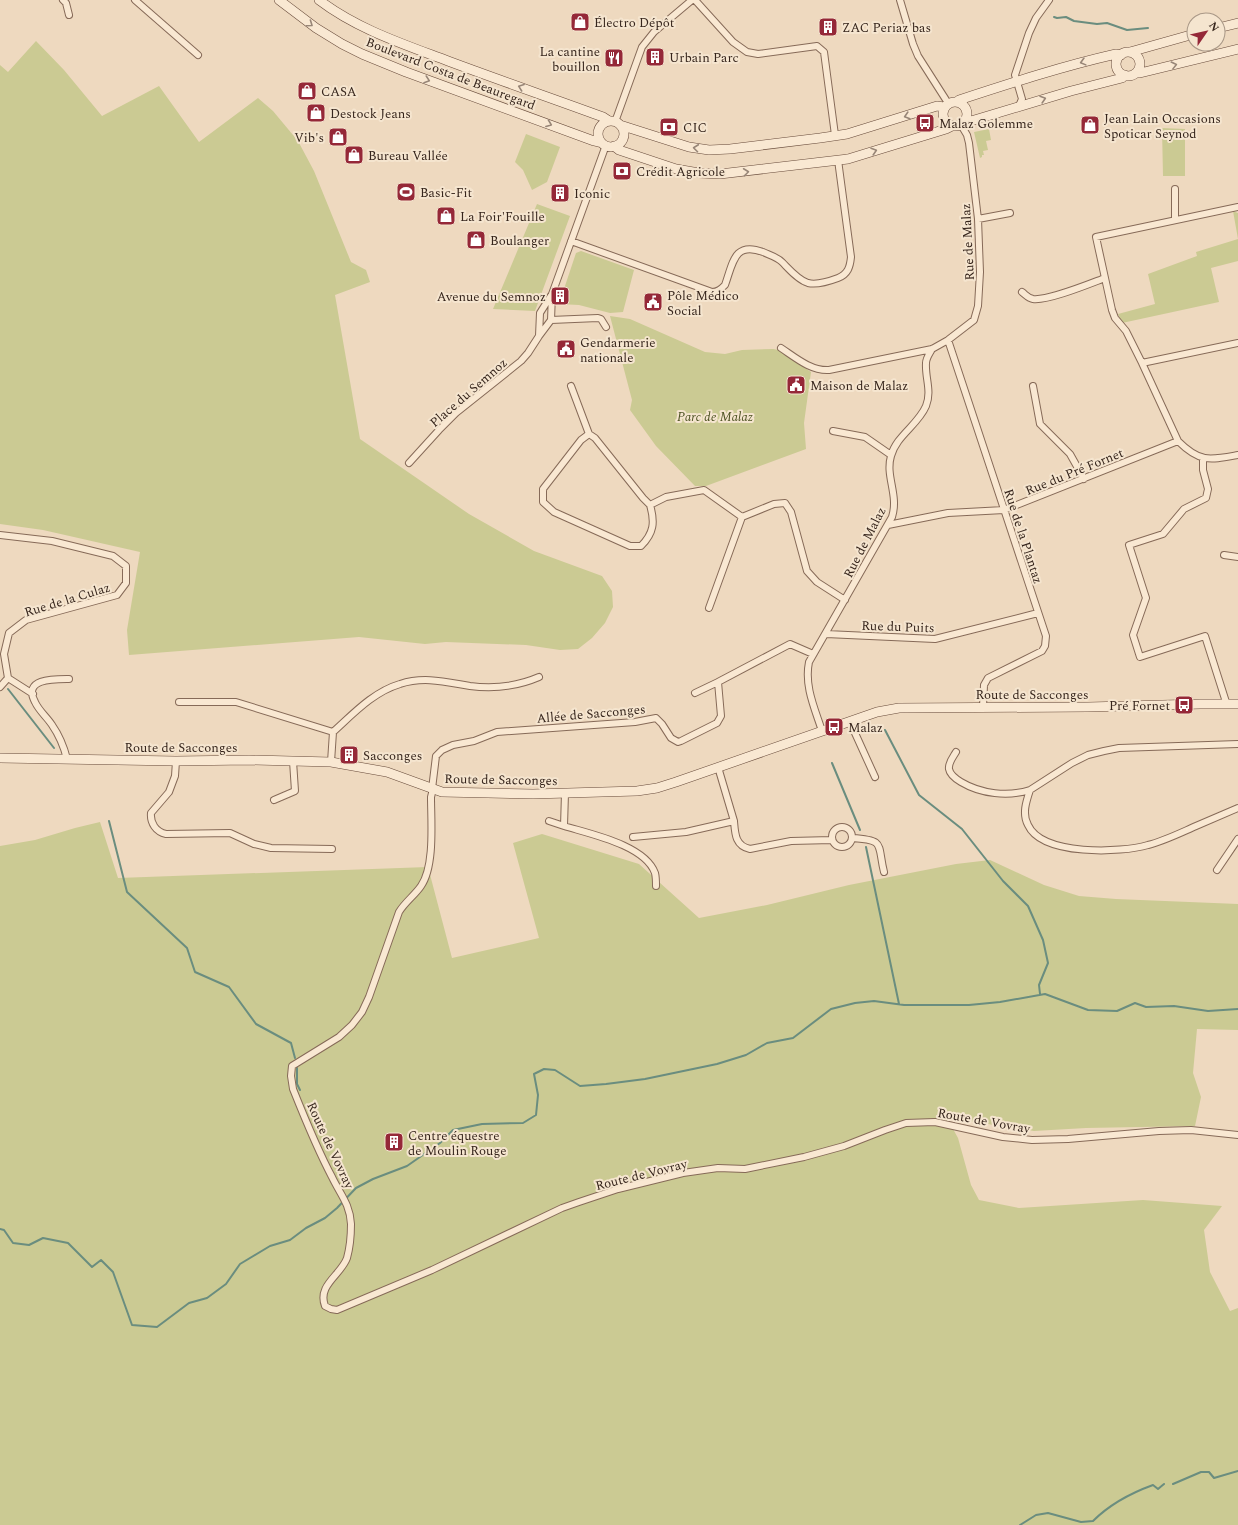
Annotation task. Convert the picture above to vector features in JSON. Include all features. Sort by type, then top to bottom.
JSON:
[{"type":"street","points":[[63,0],[66,3],[69,15]]},
{"type":"street","points":[[135,0],[198,55]]},
{"type":"street","name":"Boulevard Costa de Beauregard","points":[[279,0],[316,28],[362,54],[406,72],[618,150],[676,169],[699,173],[720,174],[848,159],[946,129],[963,122],[1122,78],[1125,75],[1140,73],[1238,49]]},
{"type":"street","name":"Boulevard Costa de Beauregard","points":[[319,0],[351,21],[375,33],[603,117],[615,123],[688,147],[708,150],[730,149],[847,134],[937,106],[958,102],[959,100],[1017,81],[1087,61],[1116,54],[1120,55],[1125,52],[1130,52],[1186,36]]},
{"type":"street","points":[[615,123],[642,47],[654,32],[692,0]]},
{"type":"street","points":[[695,0],[739,48],[747,52],[758,54],[817,46],[824,52],[835,135]]},
{"type":"street","points":[[900,0],[918,56],[946,105],[942,117],[952,126]]},
{"type":"street","points":[[1019,106],[1022,99],[1015,75],[1029,33],[1036,18],[1049,0]]},
{"type":"street","points":[[1226,26],[1238,23]]},
{"type":"street","points":[[1130,52],[1138,56],[1140,60],[1140,65],[1136,73]]},
{"type":"street","points":[[1120,55],[1117,66],[1119,72],[1125,75]]},
{"type":"street","points":[[958,102],[966,110],[963,122]]},
{"type":"street","name":"Rue de Malaz","points":[[822,731],[812,702],[807,677],[809,662],[846,600],[888,525],[894,511],[895,502],[890,472],[891,455],[897,443],[917,420],[926,405],[929,388],[926,362],[932,349],[948,340],[974,320],[978,306],[980,272],[978,219],[969,143],[963,122]]},
{"type":"street","points":[[603,123],[615,123],[623,131],[623,138],[618,144],[607,145],[598,136],[599,129],[603,123]]},
{"type":"street","points":[[539,336],[540,313],[552,294],[607,145]]},
{"type":"street","points":[[572,241],[712,292],[716,292],[725,285],[737,254],[742,250],[749,248],[778,259],[806,282],[812,284],[834,279],[847,272],[851,257],[838,160]]},
{"type":"street","points":[[1175,189],[1175,219]]},
{"type":"street","points":[[1238,207],[1175,219],[1096,237],[1115,318],[1126,331],[1178,441],[1189,451],[1203,458],[1216,459],[1238,455]]},
{"type":"street","points":[[978,219],[1010,213]]},
{"type":"street","points":[[1022,292],[1031,298],[1038,299],[1064,293],[1105,278]]},
{"type":"street","points":[[552,294],[551,320],[598,318],[601,319],[606,327]]},
{"type":"street","name":"Place du Semnoz","points":[[409,463],[452,417],[512,369],[528,354],[551,320]]},
{"type":"street","name":"Rue de la Plantaz","points":[[948,340],[1046,636],[1045,646],[1038,654],[988,678],[984,685],[983,707]]},
{"type":"street","points":[[1142,363],[1238,343]]},
{"type":"street","points":[[781,348],[806,364],[824,370],[932,349]]},
{"type":"street","points":[[571,386],[589,434],[595,438],[642,498],[650,505],[654,518],[649,538],[641,546],[630,546],[554,512],[543,502],[543,489],[580,440],[589,434]]},
{"type":"street","points":[[1033,386],[1040,424],[1070,454],[1084,479]]},
{"type":"street","points":[[833,431],[866,437],[891,455]]},
{"type":"street","name":"Rue du Pré Fornet","points":[[888,525],[948,513],[1004,510],[1178,441]]},
{"type":"street","points":[[1203,458],[1203,470],[1208,489],[1206,498],[1184,509],[1163,534],[1129,545],[1146,598],[1133,635],[1140,657],[1205,636],[1221,703]]},
{"type":"street","points":[[650,505],[666,497],[704,490],[742,517]]},
{"type":"street","points":[[709,608],[742,517],[774,504],[785,503],[791,512],[807,571],[817,582],[846,600]]},
{"type":"street","name":"Rue de la Culaz","points":[[0,535],[52,541],[113,556],[126,566],[126,583],[117,596],[26,620],[9,633],[4,654],[8,678]]},
{"type":"street","points":[[1224,555],[1238,557]]},
{"type":"street","name":"Rue du Puits","points":[[826,634],[935,639],[1038,613]]},
{"type":"street","points":[[695,693],[790,644],[813,654]]},
{"type":"street","points":[[331,762],[333,732],[375,696],[400,684],[430,680],[470,686],[499,687],[519,684],[539,677]]},
{"type":"street","points":[[0,688],[8,678],[32,694],[35,703],[51,723],[59,737],[67,759]]},
{"type":"street","points":[[32,694],[36,685],[43,680],[49,678],[69,679]]},
{"type":"street","name":"Allée de Sacconges","points":[[433,789],[436,756],[442,750],[453,745],[474,741],[497,732],[635,722],[656,718],[674,741],[681,742],[720,720],[721,716],[718,682]]},
{"type":"street","name":"Route de Sacconges","points":[[0,758],[331,762],[387,772],[444,792],[565,793],[638,791],[657,788],[877,712],[899,708],[1088,707],[1221,703],[1238,701]]},
{"type":"street","points":[[179,702],[236,702],[333,732]]},
{"type":"street","name":"Route de Sacconges","points":[[1221,703],[1238,704]]},
{"type":"street","points":[[850,722],[875,777]]},
{"type":"street","points":[[956,752],[949,763],[948,768],[950,773],[955,778],[970,787],[991,793],[1001,794],[1030,790],[1072,762],[1088,755],[1104,751],[1119,748],[1238,744]]},
{"type":"street","points":[[176,761],[175,776],[169,792],[151,813],[152,822],[161,833],[230,833],[254,844],[271,848],[332,848]]},
{"type":"street","points":[[274,800],[296,791],[293,761]]},
{"type":"street","points":[[718,767],[734,821],[736,837],[739,844],[744,848],[750,849],[791,841],[832,840]]},
{"type":"street","name":"Route de Vovray","points":[[433,789],[430,860],[426,877],[421,887],[404,904],[399,912],[369,997],[362,1012],[352,1025],[339,1037],[292,1066],[291,1076],[293,1089],[332,1176],[348,1205],[350,1241],[346,1259],[327,1286],[323,1296],[325,1306],[331,1309],[337,1310],[432,1270],[562,1208],[618,1189],[683,1173],[718,1168],[745,1169],[762,1167],[844,1146],[906,1123],[935,1122],[1003,1137],[1032,1140],[1191,1130],[1238,1135]]},
{"type":"street","points":[[1030,790],[1024,811],[1028,826],[1036,836],[1066,847],[1094,851],[1124,850],[1147,845],[1167,839],[1237,810]]},
{"type":"street","points":[[564,826],[565,793]]},
{"type":"street","points":[[549,821],[623,845],[637,852],[649,864],[654,872],[656,886]]},
{"type":"street","points":[[633,836],[686,832],[734,821]]},
{"type":"street","points":[[844,827],[851,833],[851,843],[843,848],[838,847],[832,840],[834,830],[839,828],[844,827]]},
{"type":"street","points":[[852,838],[869,839],[877,843],[880,848],[884,872]]},
{"type":"street","points":[[1217,870],[1238,840]]},
{"type":"green space","points":[[36,41],[64,70],[102,116],[159,86],[199,142],[258,98],[273,111],[298,141],[314,171],[351,262],[366,270],[370,282],[335,295],[360,439],[469,514],[534,551],[602,576],[612,591],[613,607],[605,623],[592,638],[578,649],[560,650],[526,645],[446,642],[425,644],[359,637],[129,655],[127,630],[140,552],[43,530],[0,524],[0,65],[8,72]]},
{"type":"green space","points":[[1162,128],[1185,129],[1185,176],[1163,176]]},
{"type":"green space","points":[[989,129],[991,140],[986,141],[988,150],[983,151],[984,155],[980,158],[974,132]]},
{"type":"green space","points":[[526,134],[560,147],[547,182],[532,190],[523,170],[515,162]]},
{"type":"green space","points":[[537,204],[570,216],[535,311],[493,309]]},
{"type":"green space","points":[[1233,211],[1238,213],[1238,239]]},
{"type":"green space","points":[[1238,239],[1238,261],[1211,268],[1219,302],[1122,323],[1118,314],[1155,304],[1148,274],[1197,256],[1196,252]]},
{"type":"green space","points":[[581,251],[634,270],[623,312],[610,313],[579,305],[559,304],[576,253]]},
{"type":"green space","name":"Parc de Malaz","points":[[610,316],[630,319],[705,352],[725,354],[742,350],[779,350],[811,372],[804,423],[806,449],[706,486],[695,486],[656,446],[630,410],[632,400]]},
{"type":"green space","points":[[100,822],[118,878],[428,867],[452,958],[539,938],[513,843],[542,834],[639,864],[699,918],[767,905],[849,885],[956,864],[990,860],[1044,885],[1079,896],[1238,904],[1238,1030],[1197,1029],[1193,1073],[1201,1097],[1195,1126],[1086,1128],[1034,1131],[947,1118],[958,1138],[971,1185],[979,1200],[1019,1208],[1143,1200],[1222,1206],[1204,1230],[1210,1272],[1230,1311],[1238,1308],[1238,1525],[0,1525],[0,846],[35,840]]},
{"type":"waterway","points":[[1054,17],[1066,17],[1074,21],[1097,24],[1107,23],[1127,30],[1148,28]]},
{"type":"waterway","points":[[8,689],[54,748]]},
{"type":"waterway","points":[[885,730],[919,795],[962,829],[1003,881],[1028,906],[1043,940],[1048,963],[1039,985],[1040,994]]},
{"type":"waterway","points":[[832,763],[860,830]]},
{"type":"waterway","points":[[109,821],[127,892],[187,948],[195,972],[229,987],[256,1024],[291,1043],[295,1058]]},
{"type":"waterway","points":[[866,847],[899,1004]]},
{"type":"waterway","points":[[0,1229],[4,1230],[13,1243],[29,1245],[43,1238],[68,1243],[92,1267],[101,1260],[113,1272],[132,1325],[157,1327],[189,1303],[207,1298],[226,1284],[240,1264],[270,1246],[290,1240],[306,1228],[325,1218],[356,1188],[373,1179],[407,1166],[440,1143],[453,1130],[482,1124],[523,1123],[536,1115],[538,1095],[534,1074],[544,1069],[555,1070],[580,1086],[645,1079],[717,1064],[746,1055],[767,1043],[793,1038],[831,1009],[855,1003],[874,1001],[904,1005],[969,1005],[1000,1002],[1045,994],[1088,1010],[1117,1011],[1135,1003],[1146,1007],[1174,1006],[1208,1011],[1238,1009]]},
{"type":"waterway","points":[[297,1068],[297,1084],[300,1090]]},
{"type":"waterway","points":[[1173,1484],[1201,1472],[1209,1472],[1214,1478],[1238,1471]]},
{"type":"waterway","points":[[1020,1525],[1036,1515],[1048,1513],[1081,1522],[1093,1521],[1106,1509],[1129,1495],[1153,1485],[1158,1489],[1164,1484]]},
{"type":"place","name":"Électro Dépôt","points":[[580,22]]},
{"type":"place","name":"ZAC Periaz bas","points":[[828,27]]},
{"type":"place","name":"Urbain Parc","points":[[655,57]]},
{"type":"place","name":"La cantine bouillon","points":[[614,58]]},
{"type":"place","name":"CASA","points":[[307,91]]},
{"type":"place","name":"Destock Jeans","points":[[316,113]]},
{"type":"place","name":"Malaz Golemme","points":[[925,123]]},
{"type":"place","name":"Jean Lain Occasions Spoticar Seynod","points":[[1090,125]]},
{"type":"place","name":"CIC","points":[[669,127]]},
{"type":"place","name":"Vib's","points":[[338,137]]},
{"type":"place","name":"Bureau Vallée","points":[[354,155]]},
{"type":"place","name":"Crédit Agricole","points":[[622,171]]},
{"type":"place","name":"Basic-Fit","points":[[406,192]]},
{"type":"place","name":"Iconic","points":[[560,193]]},
{"type":"place","name":"La Foir'Fouille","points":[[446,216]]},
{"type":"place","name":"Boulanger","points":[[476,240]]},
{"type":"place","name":"Avenue du Semnoz","points":[[560,296]]},
{"type":"place","name":"Pôle Médico Social","points":[[653,302]]},
{"type":"place","name":"Gendarmerie nationale","points":[[566,349]]},
{"type":"place","name":"Maison de Malaz","points":[[796,385]]},
{"type":"place","name":"Pré Fornet","points":[[1184,705]]},
{"type":"place","name":"Malaz","points":[[834,727]]},
{"type":"place","name":"Sacconges","points":[[349,755]]},
{"type":"place","name":"Centre équestre de Moulin Rouge","points":[[394,1142]]}]
